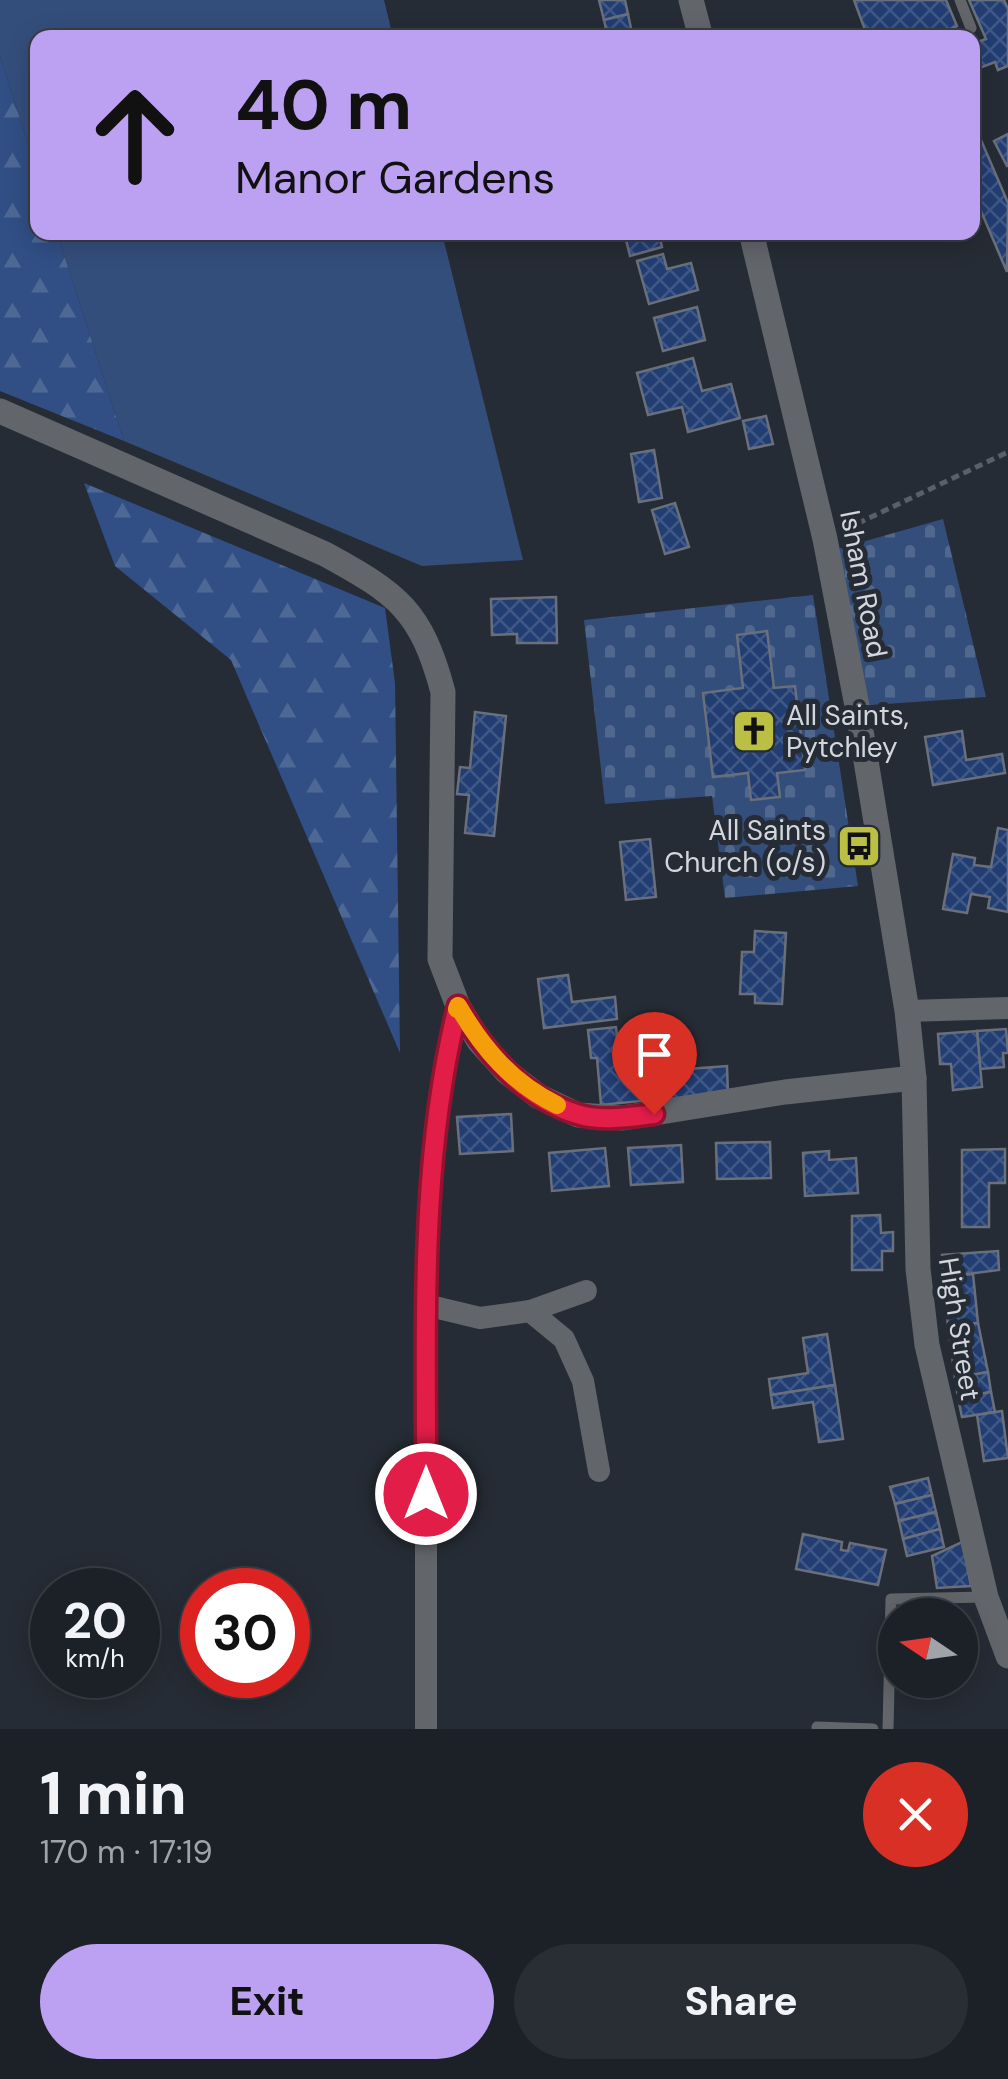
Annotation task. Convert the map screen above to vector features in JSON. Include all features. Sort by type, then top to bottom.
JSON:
[{"type":"street","points":[[691,0],[699,30]]},
{"type":"street","name":"Isham Road","points":[[752,240],[826,538],[908,1011]]},
{"type":"street","points":[[0,412],[326,554],[375,582],[416,619],[433,655],[443,692],[440,959],[458,1006],[479,1042],[507,1072],[538,1096],[578,1115],[623,1118],[786,1092],[914,1078]]},
{"type":"street","points":[[426,1729],[427,1210],[440,1086],[458,1006]]},
{"type":"street","points":[[908,1011],[1008,1008]]},
{"type":"street","name":"High Street","points":[[908,1011],[914,1078],[918,1269],[926,1345],[986,1597],[1008,1656]]},
{"type":"street","points":[[426,1306],[480,1318],[530,1311],[586,1291]]},
{"type":"street","points":[[530,1311],[564,1339],[582,1381],[600,1471]]},
{"type":"lane","points":[[960,0],[971,28]]},
{"type":"lane","points":[[888,1729],[891,1599],[986,1597]]},
{"type":"lane","points":[[817,1726],[873,1729]]},
{"type":"path","points":[[826,538],[1008,452]]},
{"type":"green space","points":[[0,0],[384,0],[391,30],[30,30],[30,150],[0,56]]},
{"type":"green space","points":[[0,56],[30,150],[30,240],[59,240],[124,441],[0,391]]},
{"type":"green space","points":[[59,240],[444,240],[523,560],[422,566],[124,441]]},
{"type":"green space","points":[[84,483],[385,608],[395,683],[400,1053],[231,660],[115,566]]},
{"type":"green space","points":[[943,519],[986,697],[857,706],[834,550]]},
{"type":"green space","points":[[813,595],[858,886],[725,898],[712,796],[605,804],[584,620]]},
{"type":"building","points":[[599,0],[625,0],[628,14],[604,20]]},
{"type":"building","points":[[854,0],[946,0],[957,26],[948,30],[865,30]]},
{"type":"building","points":[[969,0],[1004,0],[1008,9],[1008,66],[998,70],[995,62],[980,68],[980,41],[986,39]]},
{"type":"building","points":[[628,14],[631,30],[606,30],[604,20]]},
{"type":"building","points":[[1008,134],[1008,166],[1007,166],[994,141]]},
{"type":"building","points":[[980,138],[1008,203],[1007,272],[980,209]]},
{"type":"building","points":[[626,240],[660,240],[662,247],[630,256]]},
{"type":"building","points":[[663,254],[667,269],[691,263],[698,290],[649,304],[637,261]]},
{"type":"building","points":[[697,307],[705,340],[663,351],[654,318]]},
{"type":"building","points":[[693,358],[702,391],[731,384],[740,418],[688,432],[682,407],[648,415],[637,373]]},
{"type":"building","points":[[766,416],[773,444],[749,449],[743,421]]},
{"type":"building","points":[[654,450],[662,498],[639,502],[631,454]]},
{"type":"building","points":[[675,503],[689,547],[665,554],[652,510]]},
{"type":"building","points":[[556,597],[557,643],[517,643],[517,634],[492,635],[491,599]]},
{"type":"building","name":"All Saints, Pytchley","points":[[767,631],[774,688],[795,686],[805,770],[777,773],[780,797],[751,800],[748,773],[713,777],[703,693],[743,688],[737,635]]},
{"type":"building","points":[[475,712],[506,716],[494,836],[465,833],[469,795],[457,794],[460,767],[470,768]]},
{"type":"building","points":[[962,731],[966,760],[1002,754],[1005,773],[933,785],[925,737]]},
{"type":"building","points":[[998,828],[1008,830],[1008,912],[988,908],[990,897],[971,894],[967,913],[943,909],[953,854],[975,858],[974,865],[991,867]]},
{"type":"building","points":[[650,839],[656,897],[626,900],[620,842]]},
{"type":"building","points":[[755,931],[786,933],[782,1004],[755,1003],[755,994],[740,994],[742,952],[754,952]]},
{"type":"building","points":[[568,975],[572,1002],[615,997],[617,1019],[544,1028],[538,979]]},
{"type":"building","points":[[616,1027],[626,1075],[648,1072],[651,1100],[601,1105],[597,1058],[591,1058],[588,1030]]},
{"type":"building","points":[[1006,1029],[1008,1053],[1003,1053],[1004,1067],[980,1069],[977,1031]]},
{"type":"building","points":[[977,1031],[982,1087],[953,1090],[951,1064],[940,1064],[938,1034]]},
{"type":"building","points":[[727,1066],[728,1095],[651,1100],[648,1072]]},
{"type":"building","points":[[511,1114],[513,1151],[460,1154],[457,1117]]},
{"type":"building","points":[[770,1142],[771,1178],[717,1179],[716,1143]]},
{"type":"building","points":[[681,1145],[683,1182],[631,1185],[628,1148]]},
{"type":"building","points":[[605,1148],[609,1186],[552,1191],[549,1153]]},
{"type":"building","points":[[1005,1149],[1005,1183],[989,1183],[989,1227],[962,1227],[962,1150]]},
{"type":"building","points":[[829,1151],[829,1160],[856,1158],[858,1193],[805,1196],[803,1153]]},
{"type":"building","points":[[880,1215],[881,1233],[893,1232],[893,1251],[882,1251],[882,1270],[852,1270],[852,1216]]},
{"type":"building","points":[[998,1251],[999,1270],[943,1277],[942,1255]]},
{"type":"building","points":[[973,1274],[978,1323],[948,1326],[943,1277]]},
{"type":"building","points":[[978,1323],[988,1372],[955,1378],[948,1326]]},
{"type":"building","points":[[827,1334],[835,1385],[771,1395],[769,1379],[808,1373],[803,1338]]},
{"type":"building","points":[[988,1372],[991,1392],[958,1398],[955,1378]]},
{"type":"building","points":[[835,1385],[843,1439],[819,1442],[813,1402],[773,1408],[771,1395]]},
{"type":"building","points":[[991,1392],[995,1412],[962,1417],[958,1398]]},
{"type":"building","points":[[1002,1411],[1008,1458],[984,1461],[977,1415]]},
{"type":"building","points":[[928,1478],[932,1495],[895,1504],[890,1487]]},
{"type":"building","points":[[932,1495],[936,1512],[899,1521],[895,1504]]},
{"type":"building","points":[[936,1512],[940,1529],[903,1539],[899,1521]]},
{"type":"building","points":[[940,1529],[944,1547],[907,1556],[903,1539]]},
{"type":"building","points":[[803,1534],[842,1542],[841,1550],[848,1551],[850,1543],[886,1550],[878,1585],[796,1569]]},
{"type":"building","points":[[962,1542],[971,1586],[937,1588],[932,1556]]},
{"type":"slow traffic","points":[[457,1009],[458,1006],[479,1042],[507,1072],[557,1105]]},
{"type":"place","name":"All Saints, Pytchley","points":[[754,731]]},
{"type":"place","name":"All Saints Church (o/s)","points":[[859,846]]},
{"type":"route","points":[[426,1494],[427,1210],[442,1069],[458,1006],[479,1042],[507,1072],[538,1096],[578,1115],[623,1118],[654,1114]]}]
